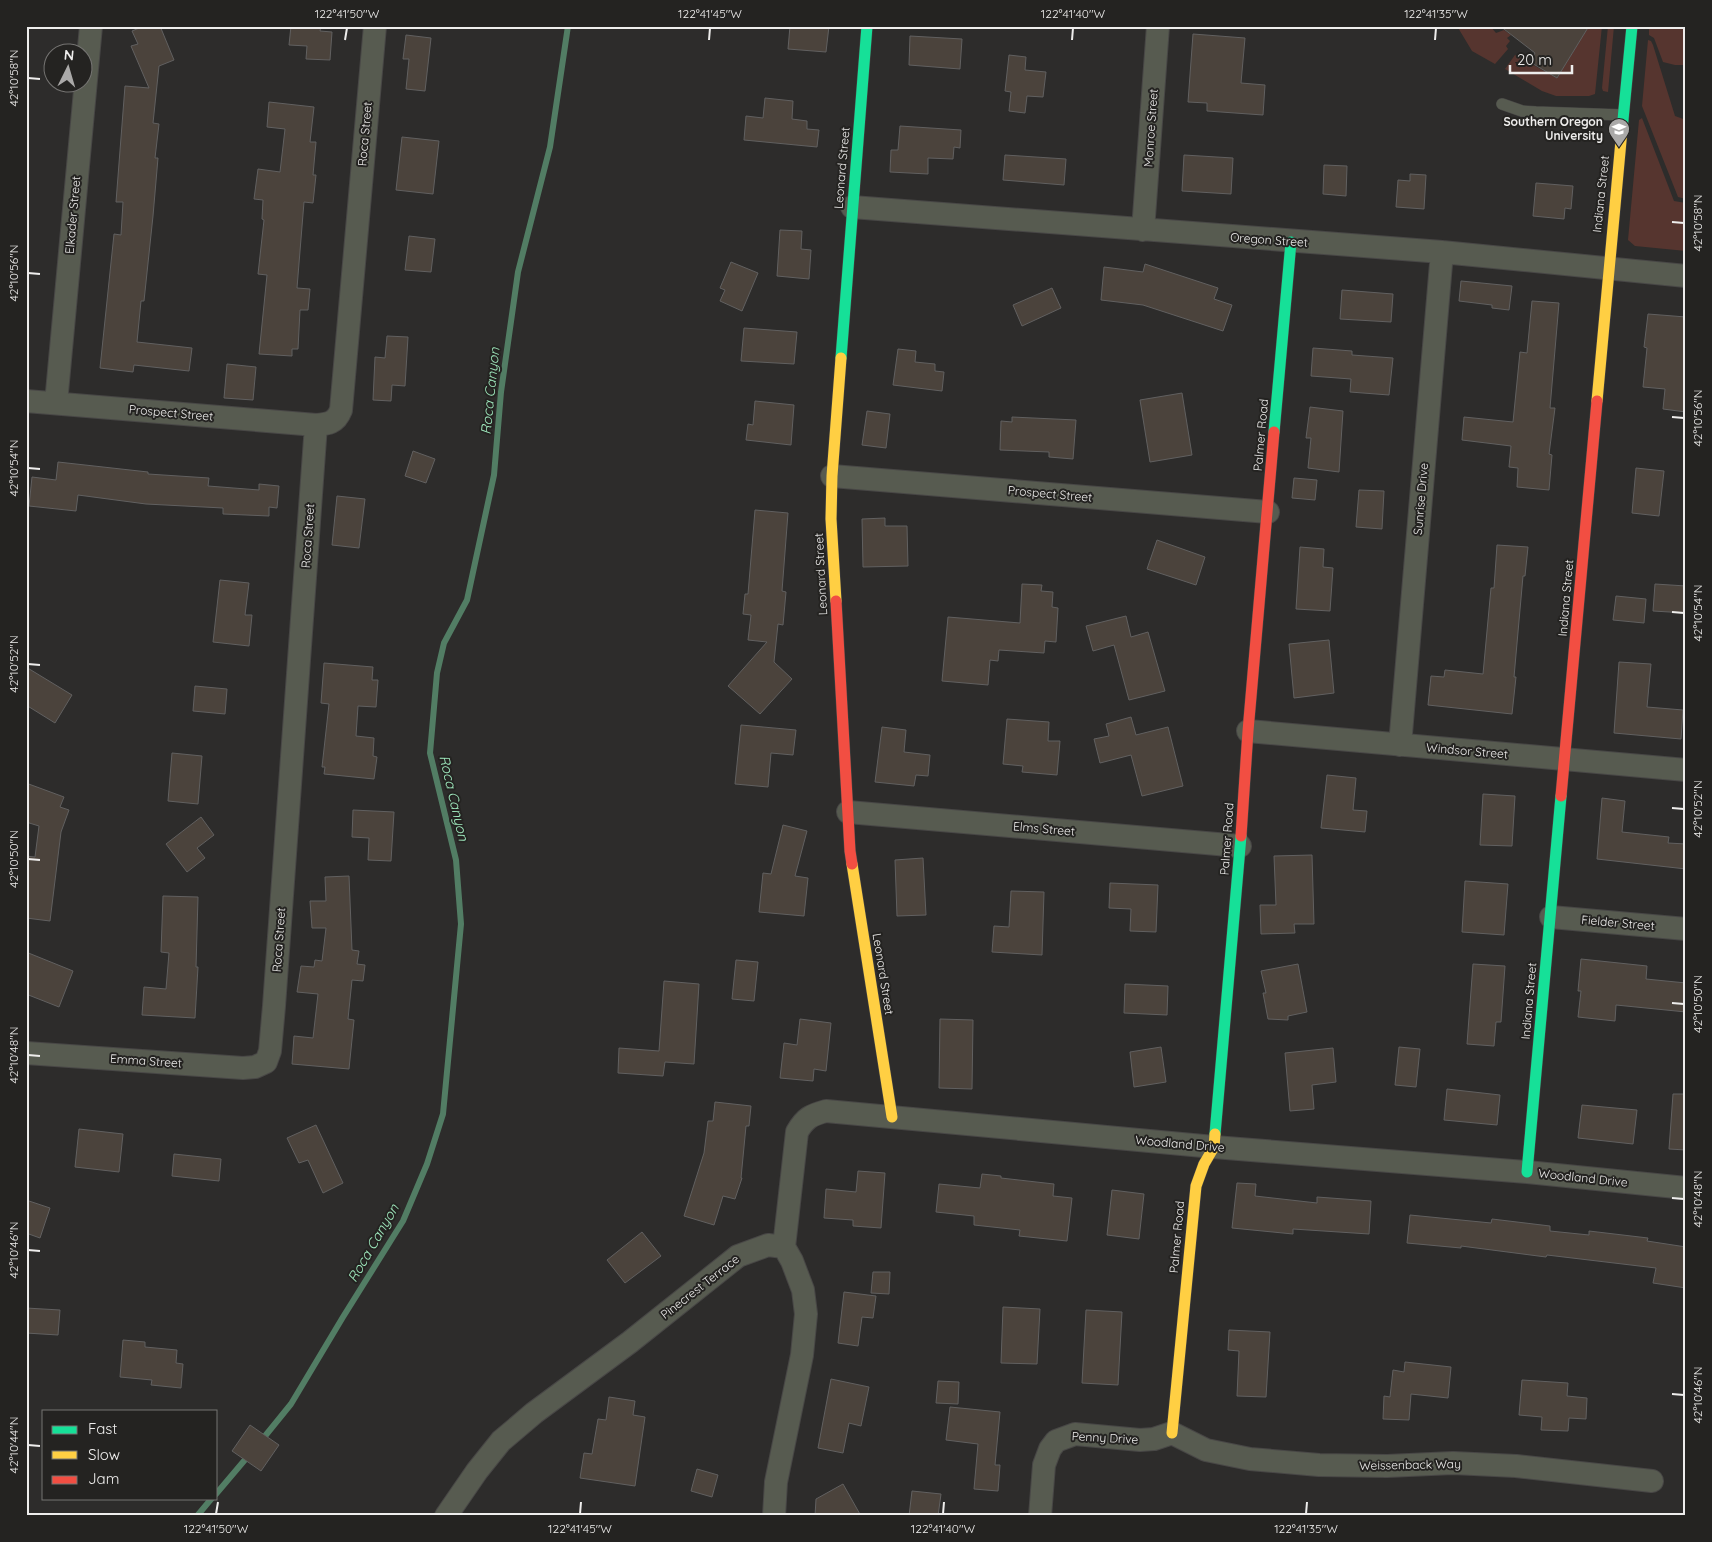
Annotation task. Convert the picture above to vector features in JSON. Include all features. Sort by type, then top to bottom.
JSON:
[{"type":"street","name":"Elkader Street","points":[[56,403],[91,26]]},
{"type":"street","name":"Roca Street","points":[[266,1062],[270,1051],[274,1006],[316,425],[333,422],[341,410],[374,26]]},
{"type":"street","name":"Leonard Street","points":[[867,26],[832,476],[831,519],[850,852],[892,1117]]},
{"type":"street","name":"Monroe Street","points":[[1143,230],[1158,26]]},
{"type":"street","name":"Indiana Street","points":[[1527,1172],[1566,759],[1608,269],[1632,26]]},
{"type":"street","name":"Oregon Street","points":[[852,207],[1291,242],[1442,252],[1686,276]]},
{"type":"street","name":"Palmer Road","points":[[1172,1433],[1196,1186],[1204,1164],[1214,1147],[1291,242]]},
{"type":"street","name":"Sunrise Drive","points":[[1400,745],[1442,252]]},
{"type":"street","name":"Prospect Street","points":[[26,401],[316,425]]},
{"type":"street","name":"Prospect Street","points":[[832,476],[1268,512]]},
{"type":"street","name":"Windsor Street","points":[[1248,731],[1686,770]]},
{"type":"street","name":"Elms Street","points":[[848,812],[1240,846]]},
{"type":"street","name":"Fielder Street","points":[[1551,917],[1686,929]]},
{"type":"street","name":"Emma Street","points":[[26,1053],[243,1068],[255,1067],[266,1062]]},
{"type":"street","name":"Woodland Drive","points":[[784,1247],[797,1132],[803,1122],[813,1114],[826,1111],[1214,1147],[1527,1172],[1686,1188]]},
{"type":"street","name":"Pinecrest Terrace","points":[[446,1516],[477,1471],[501,1441],[534,1413],[630,1342],[738,1256],[768,1244],[784,1247]]},
{"type":"street","points":[[774,1516],[776,1482],[802,1355],[806,1314],[803,1290],[792,1261],[784,1247]]},
{"type":"street","name":"Weissenback Way","points":[[1172,1433],[1206,1450],[1250,1459],[1319,1465],[1387,1466],[1453,1463],[1516,1466],[1652,1481]]},
{"type":"street","name":"Penny Drive","points":[[1040,1516],[1044,1464],[1050,1449],[1056,1441],[1075,1434],[1140,1440],[1154,1439],[1172,1433]]},
{"type":"lane","points":[[1502,104],[1536,112],[1623,115]]},
{"type":"shaded area","points":[[1457,26],[1490,26],[1496,33],[1504,30],[1511,35],[1507,38],[1510,41],[1506,46],[1508,49],[1495,64],[1472,51]]},
{"type":"shaded area","points":[[1589,26],[1602,26],[1595,94],[1589,96],[1556,96],[1542,91],[1505,69],[1515,55],[1557,78]]},
{"type":"shaded area","points":[[1608,26],[1614,26],[1608,92],[1603,91],[1602,88]]},
{"type":"shaded area","points":[[1649,26],[1686,26],[1686,65],[1663,62],[1654,38],[1649,35]]},
{"type":"shaded area","points":[[1648,40],[1653,45],[1675,116],[1686,120],[1686,179],[1684,195],[1686,199],[1678,197],[1642,106]]},
{"type":"shaded area","points":[[1642,118],[1674,201],[1686,203],[1686,251],[1635,246],[1628,240],[1639,120]]},
{"type":"building","points":[[144,26],[160,26],[174,60],[159,66],[153,123],[159,124],[155,158],[158,158],[144,301],[141,301],[137,342],[192,348],[189,371],[134,365],[133,372],[100,368],[114,234],[121,235],[123,202],[116,202],[125,86],[149,88],[131,46],[138,44],[132,31]]},
{"type":"building","points":[[291,26],[321,26],[320,31],[332,32],[330,60],[306,59],[307,46],[289,45]]},
{"type":"building","points":[[790,26],[829,26],[826,52],[788,49]]},
{"type":"building","points":[[1500,26],[1589,26],[1557,78],[1530,62],[1535,53]]},
{"type":"building","points":[[1193,34],[1245,38],[1241,83],[1265,85],[1263,115],[1207,111],[1207,103],[1188,102]]},
{"type":"building","points":[[406,35],[431,38],[425,91],[406,89],[409,59],[403,59]]},
{"type":"building","points":[[910,36],[962,39],[960,69],[909,65]]},
{"type":"building","points":[[1009,55],[1026,57],[1025,70],[1046,72],[1043,97],[1027,96],[1025,113],[1009,111],[1011,92],[1005,91]]},
{"type":"building","points":[[765,98],[793,101],[792,119],[807,121],[807,129],[819,130],[817,147],[744,140],[746,116],[763,118]]},
{"type":"building","points":[[269,102],[314,107],[310,142],[316,142],[313,175],[316,175],[313,203],[304,202],[297,288],[310,289],[308,310],[300,310],[298,349],[292,349],[292,356],[259,354],[267,275],[258,274],[264,220],[262,219],[263,200],[254,199],[258,169],[280,172],[285,129],[267,127]]},
{"type":"building","points":[[900,126],[961,130],[960,148],[954,147],[953,159],[928,158],[928,174],[890,172],[891,150],[898,150]]},
{"type":"building","points":[[402,137],[439,141],[433,194],[396,190]]},
{"type":"building","points":[[1005,155],[1066,159],[1064,185],[1003,180]]},
{"type":"building","points":[[1184,155],[1233,158],[1231,194],[1182,191]]},
{"type":"building","points":[[1324,165],[1347,166],[1346,196],[1323,194]]},
{"type":"building","points":[[1410,174],[1426,175],[1424,209],[1396,207],[1398,180],[1410,181]]},
{"type":"building","points":[[1536,183],[1573,186],[1571,209],[1565,208],[1564,219],[1533,216]]},
{"type":"building","points":[[780,230],[802,231],[801,249],[811,250],[809,279],[777,276]]},
{"type":"building","points":[[409,236],[435,239],[431,272],[405,270]]},
{"type":"building","points":[[731,262],[758,273],[742,311],[720,301],[725,290],[720,288]]},
{"type":"building","points":[[1145,264],[1218,288],[1214,299],[1232,305],[1223,331],[1143,305],[1101,300],[1104,267],[1143,272]]},
{"type":"building","points":[[1461,281],[1512,286],[1509,310],[1492,308],[1492,305],[1459,301]]},
{"type":"building","points":[[1052,288],[1061,308],[1022,326],[1013,305]]},
{"type":"building","points":[[1342,290],[1393,294],[1391,322],[1340,319]]},
{"type":"building","points":[[1532,301],[1559,303],[1550,408],[1555,408],[1549,454],[1552,455],[1549,490],[1517,487],[1518,468],[1509,467],[1511,446],[1462,440],[1464,417],[1513,422],[1520,352],[1527,353]]},
{"type":"building","points":[[1648,314],[1686,317],[1686,412],[1663,409],[1665,389],[1643,387],[1647,348],[1644,347]]},
{"type":"building","points":[[744,328],[797,332],[794,364],[741,361]]},
{"type":"building","points":[[387,336],[408,337],[405,386],[392,385],[391,401],[373,400],[375,357],[385,358]]},
{"type":"building","points":[[1313,348],[1352,351],[1352,355],[1393,358],[1389,395],[1350,392],[1351,379],[1311,376]]},
{"type":"building","points":[[898,349],[916,351],[915,362],[935,364],[935,371],[944,372],[942,391],[893,385]]},
{"type":"building","points":[[227,364],[256,367],[253,400],[224,398]]},
{"type":"building","points":[[1182,393],[1192,455],[1150,462],[1140,400]]},
{"type":"building","points":[[755,401],[794,405],[791,445],[746,440],[748,424],[753,425]]},
{"type":"building","points":[[1310,407],[1343,411],[1339,472],[1308,468],[1311,438],[1306,438]]},
{"type":"building","points":[[867,411],[890,414],[886,448],[862,445]]},
{"type":"building","points":[[1012,417],[1076,420],[1073,459],[1049,457],[1049,452],[1000,450],[1001,421],[1012,422]]},
{"type":"building","points":[[413,451],[435,459],[426,483],[405,476]]},
{"type":"building","points":[[58,462],[148,472],[148,474],[209,478],[208,486],[259,490],[259,484],[279,486],[277,508],[269,507],[269,516],[223,514],[223,508],[146,504],[78,495],[76,511],[29,506],[32,477],[56,480]]},
{"type":"building","points":[[1636,468],[1664,471],[1659,516],[1632,513]]},
{"type":"building","points":[[1294,478],[1317,480],[1315,500],[1292,498]]},
{"type":"building","points":[[1359,490],[1384,491],[1382,529],[1356,527]]},
{"type":"building","points":[[337,496],[365,499],[359,548],[332,545]]},
{"type":"building","points":[[755,510],[788,513],[782,591],[786,592],[783,625],[778,624],[774,662],[792,679],[760,714],[728,686],[767,642],[748,640],[751,615],[743,614],[745,594],[748,594]]},
{"type":"building","points":[[885,518],[885,526],[907,526],[908,566],[863,567],[862,519]]},
{"type":"building","points":[[1157,540],[1205,557],[1196,585],[1147,569]]},
{"type":"building","points":[[1497,545],[1528,547],[1525,576],[1523,576],[1512,714],[1428,705],[1431,676],[1444,677],[1445,670],[1483,674],[1491,588],[1494,588]]},
{"type":"building","points":[[1300,547],[1324,549],[1323,567],[1333,568],[1330,611],[1296,609]]},
{"type":"building","points":[[220,580],[249,583],[245,615],[252,615],[249,646],[213,642]]},
{"type":"building","points":[[1022,584],[1042,585],[1041,591],[1053,592],[1052,607],[1058,608],[1056,642],[1045,641],[1044,653],[999,650],[998,661],[990,660],[988,685],[942,681],[948,617],[1020,623]]},
{"type":"building","points":[[1655,584],[1686,586],[1686,613],[1653,611]]},
{"type":"building","points":[[1616,596],[1646,599],[1644,623],[1613,620]]},
{"type":"building","points":[[1126,616],[1131,637],[1148,632],[1165,691],[1129,700],[1114,645],[1093,651],[1086,626]]},
{"type":"building","points":[[1329,640],[1334,693],[1294,698],[1289,644]]},
{"type":"building","points":[[1619,662],[1651,664],[1647,707],[1683,710],[1681,739],[1614,733]]},
{"type":"building","points":[[324,663],[373,667],[372,680],[378,680],[376,707],[358,706],[356,736],[374,738],[373,756],[377,757],[374,779],[324,774],[325,767],[322,767],[329,704],[321,703]]},
{"type":"building","points":[[26,667],[72,695],[55,723],[26,705]]},
{"type":"building","points":[[195,686],[227,689],[225,714],[193,711]]},
{"type":"building","points":[[1131,717],[1136,735],[1168,727],[1183,786],[1142,796],[1131,755],[1100,763],[1094,739],[1109,736],[1106,724]]},
{"type":"building","points":[[1007,719],[1049,722],[1048,741],[1060,741],[1057,775],[1022,772],[1023,766],[1003,764]]},
{"type":"building","points":[[741,725],[796,730],[793,755],[771,753],[768,787],[735,784]]},
{"type":"building","points":[[882,727],[906,730],[904,752],[930,755],[928,776],[916,775],[914,786],[875,782]]},
{"type":"building","points":[[172,753],[202,756],[198,804],[168,801]]},
{"type":"building","points":[[1327,775],[1356,778],[1353,810],[1367,811],[1365,832],[1321,828]]},
{"type":"building","points":[[26,783],[64,797],[60,807],[69,810],[61,832],[50,921],[26,918],[26,856],[35,857],[39,826],[26,822]]},
{"type":"building","points":[[1483,794],[1515,796],[1512,846],[1480,845]]},
{"type":"building","points":[[1602,798],[1625,801],[1622,832],[1669,837],[1668,843],[1686,844],[1686,869],[1597,859]]},
{"type":"building","points":[[353,810],[394,812],[391,861],[368,860],[369,838],[352,837]]},
{"type":"building","points":[[201,817],[214,835],[197,848],[205,858],[187,872],[166,844]]},
{"type":"building","points":[[783,825],[807,831],[795,876],[808,878],[804,916],[759,912],[763,873],[771,874]]},
{"type":"building","points":[[1312,855],[1314,924],[1294,924],[1295,933],[1261,934],[1260,905],[1276,905],[1274,856]]},
{"type":"building","points":[[923,858],[926,915],[897,916],[895,860]]},
{"type":"building","points":[[349,876],[352,950],[359,951],[357,964],[365,965],[363,981],[352,980],[348,1019],[354,1020],[349,1069],[292,1064],[294,1036],[313,1038],[318,994],[297,992],[301,966],[314,967],[315,960],[322,961],[326,928],[312,928],[310,901],[326,901],[325,877]]},
{"type":"building","points":[[1465,881],[1508,884],[1504,935],[1462,932]]},
{"type":"building","points":[[1110,883],[1158,885],[1156,932],[1130,931],[1131,909],[1109,908]]},
{"type":"building","points":[[1011,891],[1044,892],[1042,955],[992,952],[994,926],[1009,927]]},
{"type":"building","points":[[163,896],[198,897],[196,967],[198,967],[195,1018],[142,1015],[144,987],[166,989],[169,953],[161,952]]},
{"type":"building","points":[[26,952],[73,971],[59,1007],[26,994]]},
{"type":"building","points":[[1581,959],[1647,966],[1646,979],[1686,983],[1686,1012],[1616,1005],[1615,1021],[1578,1017],[1581,991],[1578,991]]},
{"type":"building","points":[[736,960],[758,962],[754,1001],[732,999]]},
{"type":"building","points":[[1298,964],[1307,1012],[1288,1016],[1288,1020],[1268,1019],[1263,993],[1266,993],[1261,971]]},
{"type":"building","points":[[1473,964],[1505,966],[1501,1022],[1496,1022],[1494,1046],[1467,1044]]},
{"type":"building","points":[[664,981],[699,984],[694,1064],[665,1062],[663,1076],[618,1073],[619,1048],[659,1051]]},
{"type":"building","points":[[1125,984],[1168,986],[1167,1015],[1124,1013]]},
{"type":"building","points":[[800,1019],[831,1023],[826,1071],[814,1069],[813,1081],[780,1078],[784,1043],[797,1045]]},
{"type":"building","points":[[940,1019],[973,1020],[972,1089],[939,1088]]},
{"type":"building","points":[[1161,1047],[1166,1082],[1134,1087],[1130,1052]]},
{"type":"building","points":[[1399,1047],[1420,1049],[1416,1087],[1395,1085]]},
{"type":"building","points":[[1333,1048],[1336,1082],[1312,1085],[1314,1109],[1290,1111],[1285,1053]]},
{"type":"building","points":[[1447,1089],[1500,1095],[1497,1125],[1444,1120]]},
{"type":"building","points":[[1673,1094],[1686,1094],[1686,1150],[1669,1149]]},
{"type":"building","points":[[715,1102],[751,1106],[749,1126],[746,1126],[742,1178],[735,1199],[723,1196],[714,1225],[684,1216],[704,1153],[708,1121],[713,1121]]},
{"type":"building","points":[[1582,1105],[1637,1110],[1633,1144],[1578,1138]]},
{"type":"building","points":[[316,1125],[343,1183],[323,1193],[308,1160],[299,1163],[287,1138]]},
{"type":"building","points":[[79,1129],[123,1134],[119,1172],[75,1167]]},
{"type":"building","points":[[174,1154],[221,1159],[219,1181],[172,1176]]},
{"type":"building","points":[[858,1171],[885,1173],[881,1228],[853,1226],[853,1220],[824,1218],[826,1189],[856,1192]]},
{"type":"building","points":[[982,1174],[1054,1184],[1053,1196],[1072,1198],[1067,1241],[1019,1236],[1020,1230],[974,1225],[974,1216],[936,1212],[939,1184],[980,1188]]},
{"type":"building","points":[[1237,1183],[1256,1184],[1255,1196],[1317,1203],[1317,1197],[1371,1201],[1369,1234],[1293,1229],[1293,1234],[1232,1228]]},
{"type":"building","points":[[1112,1190],[1144,1194],[1139,1239],[1107,1235]]},
{"type":"building","points":[[26,1200],[50,1208],[40,1238],[26,1233]]},
{"type":"building","points":[[1410,1215],[1491,1223],[1492,1219],[1550,1226],[1550,1231],[1589,1235],[1589,1231],[1648,1238],[1647,1241],[1686,1247],[1686,1288],[1653,1283],[1656,1268],[1461,1246],[1461,1248],[1407,1243]]},
{"type":"building","points":[[642,1232],[661,1256],[625,1283],[607,1260]]},
{"type":"building","points":[[873,1272],[890,1272],[889,1294],[871,1293]]},
{"type":"building","points":[[844,1292],[876,1296],[873,1318],[862,1317],[858,1346],[838,1343]]},
{"type":"building","points":[[1003,1307],[1040,1309],[1037,1364],[1001,1363]]},
{"type":"building","points":[[26,1308],[60,1310],[58,1335],[26,1333]]},
{"type":"building","points":[[1086,1310],[1122,1312],[1118,1385],[1082,1383]]},
{"type":"building","points":[[1229,1330],[1270,1332],[1266,1397],[1237,1396],[1239,1351],[1228,1350]]},
{"type":"building","points":[[123,1340],[145,1342],[145,1347],[177,1350],[176,1363],[183,1364],[181,1388],[151,1385],[152,1380],[120,1377]]},
{"type":"building","points":[[1405,1362],[1451,1367],[1448,1398],[1411,1394],[1409,1420],[1383,1419],[1384,1396],[1390,1397],[1393,1370],[1404,1372]]},
{"type":"building","points":[[831,1379],[869,1387],[861,1426],[849,1423],[843,1453],[818,1448]]},
{"type":"building","points":[[1522,1380],[1568,1383],[1567,1396],[1587,1398],[1586,1419],[1569,1418],[1568,1431],[1541,1430],[1542,1417],[1519,1415]]},
{"type":"building","points":[[938,1381],[959,1382],[958,1404],[936,1403]]},
{"type":"building","points":[[609,1397],[635,1401],[633,1415],[645,1417],[635,1486],[580,1478],[584,1453],[592,1454],[598,1419],[606,1420]]},
{"type":"building","points":[[950,1407],[1000,1412],[995,1465],[1000,1465],[998,1491],[974,1489],[978,1444],[946,1440]]},
{"type":"building","points":[[250,1425],[279,1445],[261,1471],[232,1451]]},
{"type":"building","points":[[697,1469],[718,1475],[712,1497],[691,1491]]},
{"type":"building","points":[[843,1484],[861,1516],[815,1516],[816,1499]]},
{"type":"building","points":[[912,1491],[941,1494],[938,1516],[909,1516]]},
{"type":"waterway","name":"Roca Canyon","points":[[261,1441],[291,1404],[403,1221],[427,1164],[443,1114],[461,924],[456,860],[430,753],[437,673],[444,643],[467,600],[494,475],[501,392],[518,272],[550,147],[568,26]]},
{"type":"waterway","name":"Roca Canyon","points":[[218,1492],[249,1455]]},
{"type":"waterway","name":"Roca Canyon","points":[[197,1516],[210,1500]]},
{"type":"traffic: fast","points":[[841,358],[867,26]]},
{"type":"traffic: fast","points":[[1622,130],[1632,26]]},
{"type":"traffic: fast","points":[[1274,432],[1291,242]]},
{"type":"traffic: fast","points":[[1527,1172],[1561,796]]},
{"type":"traffic: fast","points":[[1215,1134],[1241,836]]},
{"type":"traffic: slow","points":[[1597,401],[1622,130]]},
{"type":"traffic: slow","points":[[836,601],[831,519],[832,476],[841,358]]},
{"type":"traffic: slow","points":[[852,864],[892,1117]]},
{"type":"traffic: slow","points":[[1172,1433],[1196,1186],[1204,1164],[1214,1147],[1215,1134]]},
{"type":"traffic: jam","points":[[1561,796],[1597,401]]},
{"type":"traffic: jam","points":[[1241,836],[1248,731],[1274,432]]},
{"type":"traffic: jam","points":[[836,601],[852,864]]},
{"type":"place","name":"Southern Oregon University","points":[[1619,148]]}]
